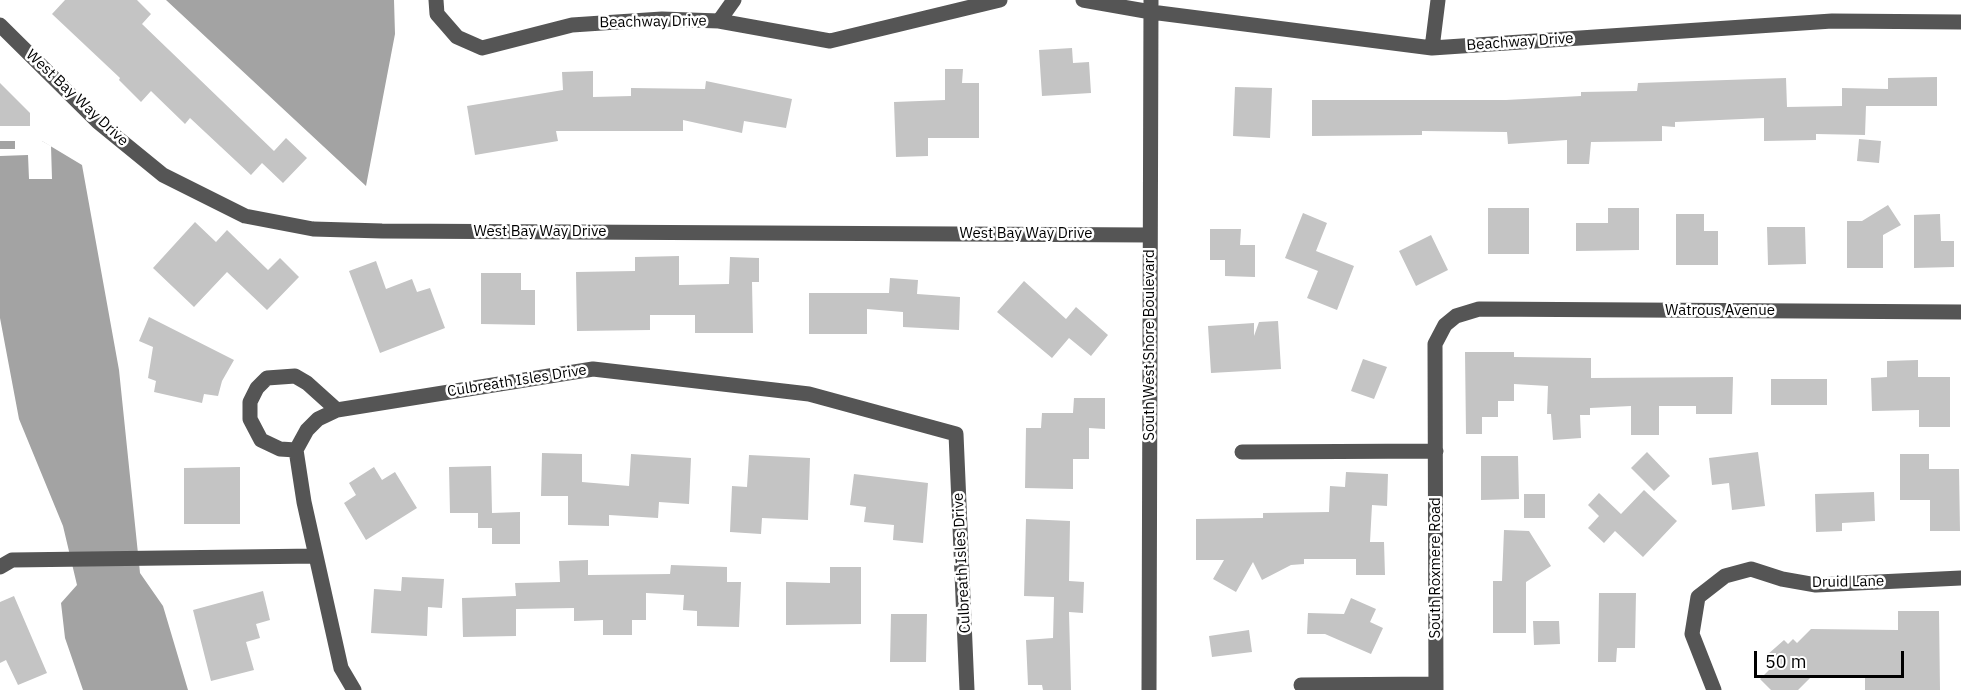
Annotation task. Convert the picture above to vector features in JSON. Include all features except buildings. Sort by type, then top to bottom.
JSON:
[{"type":"street","name":"Beachway Drive","points":[[436,0],[437,14],[457,37],[482,48],[572,25],[662,19],[719,21],[830,41],[1000,0]]},
{"type":"street","points":[[719,21],[734,0]]},
{"type":"street","name":"Beachway Drive","points":[[1083,0],[1151,6],[1432,48],[1832,21],[1961,22]]},
{"type":"street","points":[[1432,48],[1438,0]]},
{"type":"street","name":"South West Shore Boulevard","points":[[1149,690],[1151,6]]},
{"type":"street","name":"West Bay Way Drive","points":[[0,25],[98,122],[163,176],[245,216],[313,229],[1150,235]]},
{"type":"street","name":"Watrous Avenue","points":[[1479,309],[1961,312]]},
{"type":"street","name":"South Roxmere Road","points":[[1301,685],[1436,687],[1435,344],[1445,325],[1456,316],[1479,309]]},
{"type":"street","name":"Culbreath Isles Drive","points":[[296,450],[306,430],[318,419],[337,410],[593,369],[809,393],[956,434],[967,690]]},
{"type":"street","points":[[337,410],[306,382],[295,376],[267,378],[256,388],[250,402],[250,419],[261,440],[280,449],[296,450],[304,502],[341,668],[354,690]]},
{"type":"street","points":[[1242,452],[1436,451]]},
{"type":"street","points":[[0,567],[12,560],[65,558],[316,556]]},
{"type":"street","name":"Druid Lane","points":[[1714,690],[1692,634],[1698,597],[1725,576],[1751,569],[1782,579],[1816,585],[1961,578]]},
{"type":"shaded area","points":[[166,0],[394,0],[395,34],[366,186]]},
{"type":"shaded area","points":[[0,141],[42,141],[82,165],[119,370],[140,573],[163,606],[188,690],[83,690],[65,638],[61,603],[77,585],[63,526],[19,419],[0,318]]},
{"type":"pier","points":[[15,141],[42,141],[51,146],[52,179],[29,179],[28,155],[0,156],[0,149],[15,149]]}]
